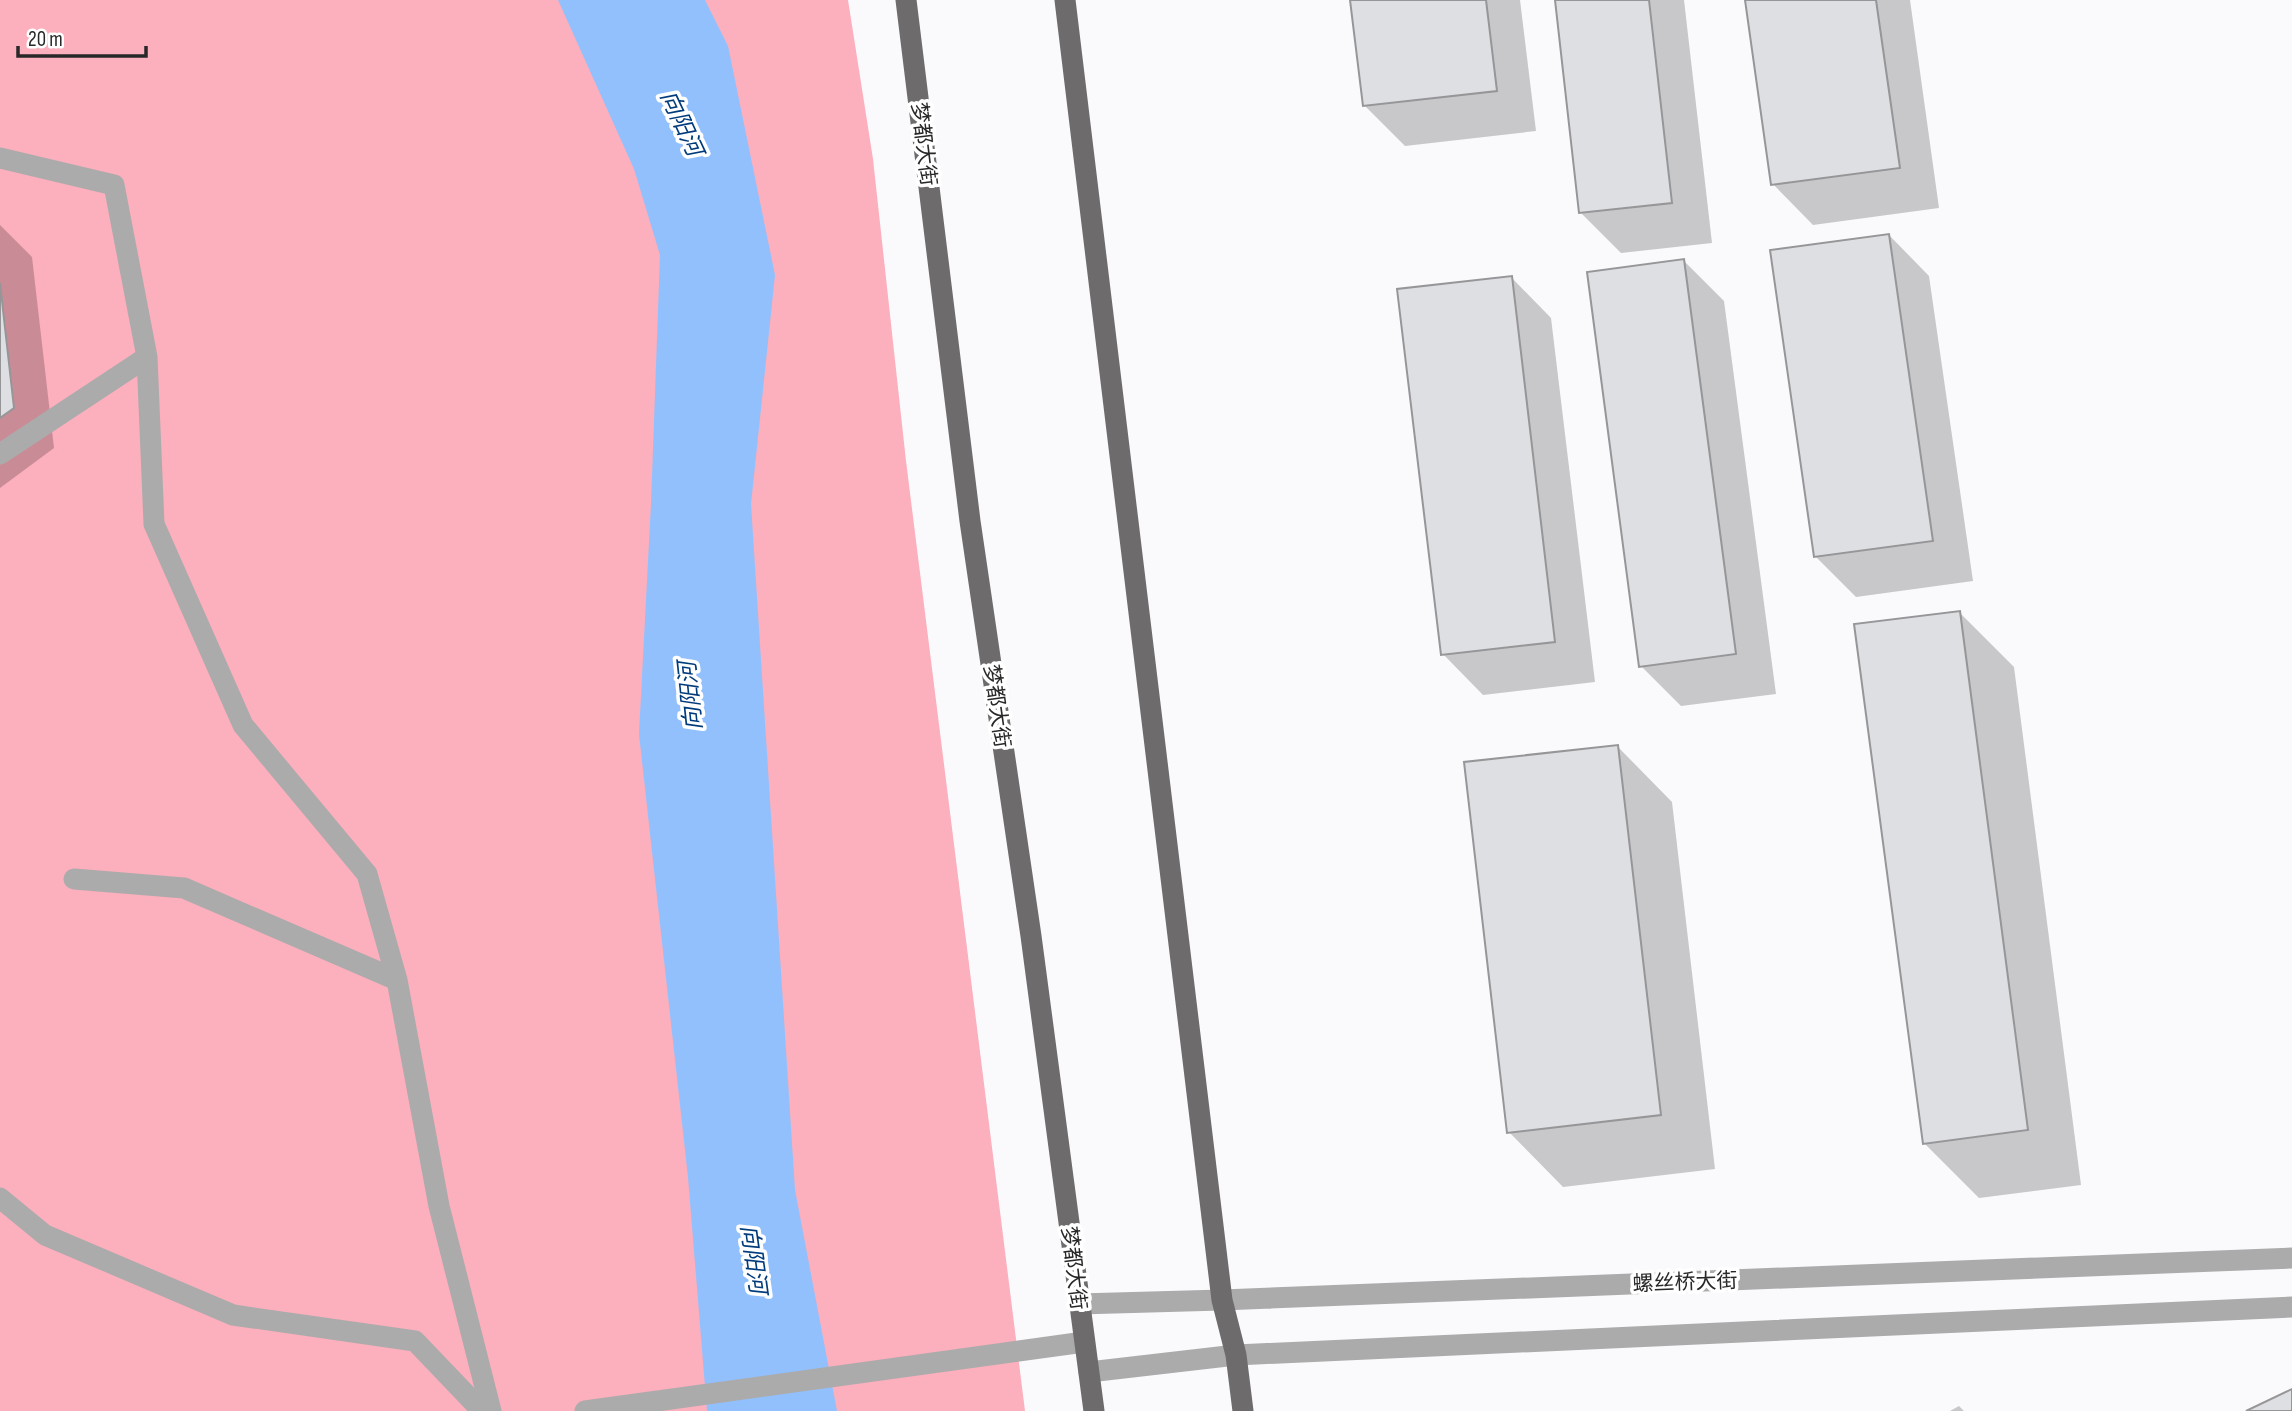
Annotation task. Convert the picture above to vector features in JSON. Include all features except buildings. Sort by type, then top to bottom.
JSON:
[{"type":"main road","name":"梦都大街","points":[[906,0],[970,521],[1031,936],[1094,1411]]},
{"type":"main road","points":[[1065,0],[1222,1300],[1236,1355],[1243,1411]]},
{"type":"street","points":[[0,158],[114,185],[147,357],[153,524],[243,725],[368,874],[397,979],[439,1206],[491,1411]]},
{"type":"street","points":[[0,454],[147,357]]},
{"type":"street","points":[[74,879],[184,888],[397,979]]},
{"type":"street","points":[[0,1198],[45,1235],[233,1315],[415,1341],[482,1411]]},
{"type":"street","name":"螺丝桥大街","points":[[1079,1304],[2292,1258]]},
{"type":"street","points":[[1088,1371],[1236,1355],[2292,1307]]},
{"type":"street","points":[[585,1411],[1084,1342]]},
{"type":"shaded area","points":[[0,0],[848,0],[873,159],[906,461],[1025,1411],[0,1411]]},
{"type":"water","name":"向阳河","points":[[558,0],[705,0],[728,46],[775,275],[751,504],[795,1190],[837,1411],[707,1411],[688,1177],[639,734],[660,255],[634,169]]}]
